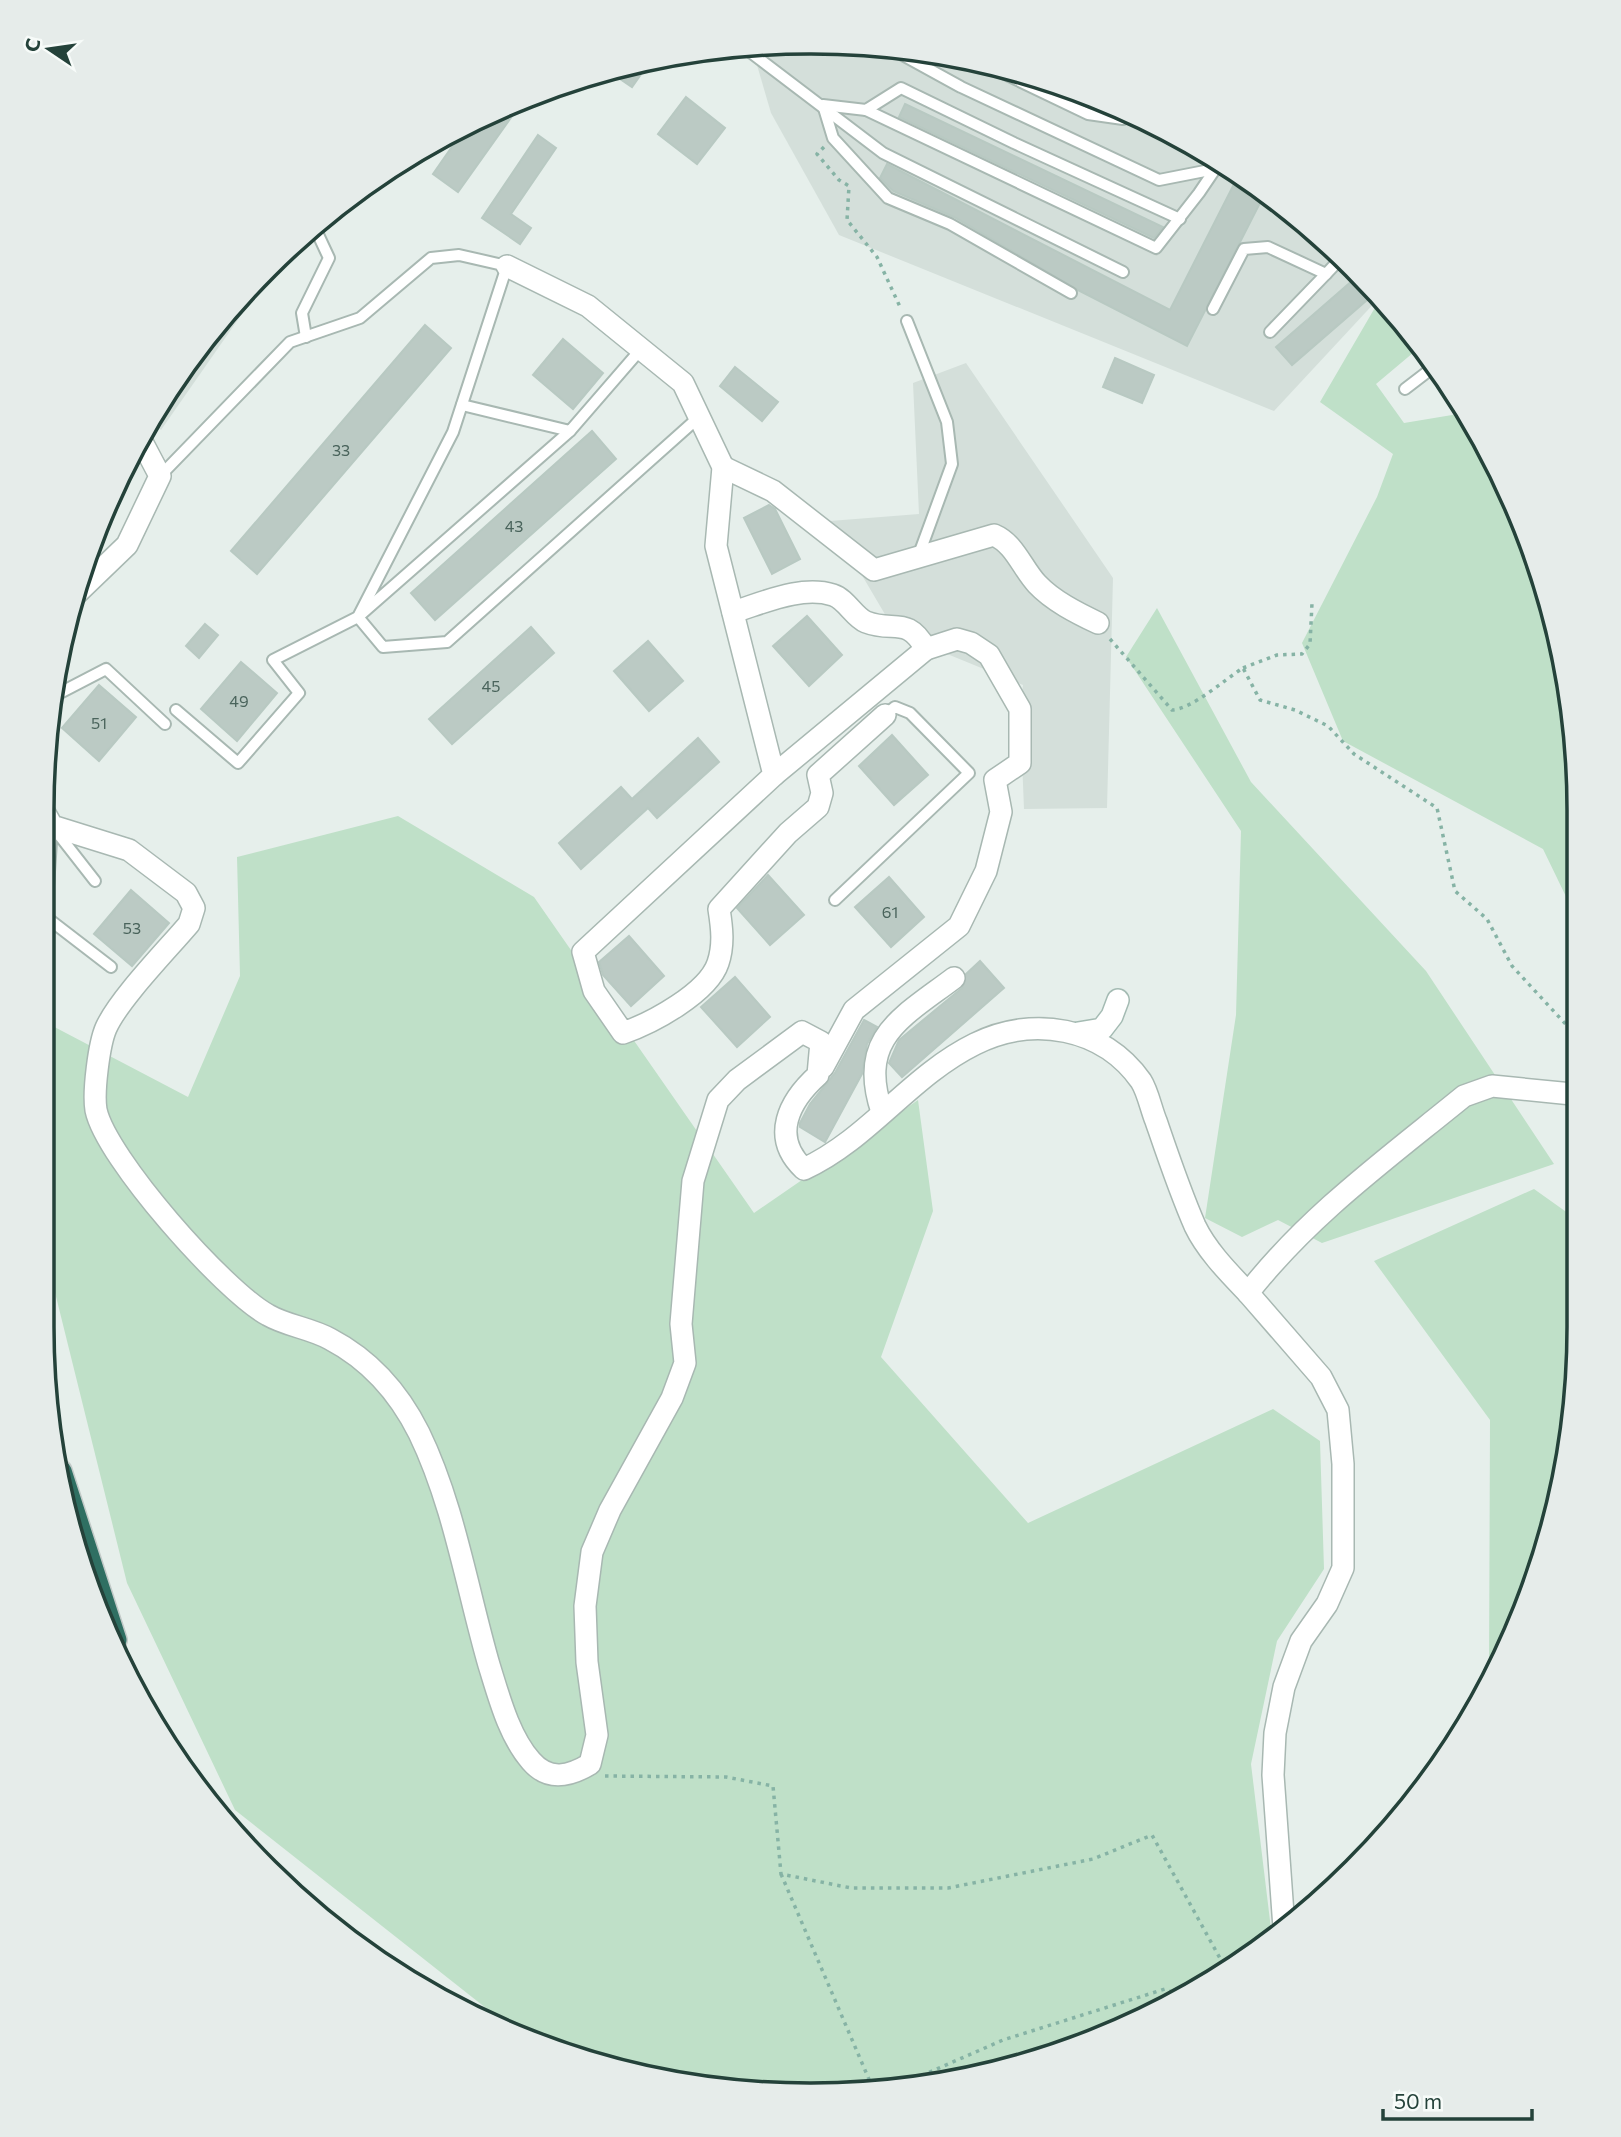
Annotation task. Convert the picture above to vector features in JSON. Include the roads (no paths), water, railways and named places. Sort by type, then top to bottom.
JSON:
[{"type":"street","points":[[507,266],[588,306],[683,383],[723,467],[716,546],[774,775]]},
{"type":"street","points":[[90,581],[127,545],[160,476],[146,450]]},
{"type":"street","points":[[723,467],[774,491],[874,570],[994,535],[1004,539],[1037,584],[1073,611],[1098,623]]},
{"type":"street","points":[[733,612],[796,593],[834,596],[866,622],[907,627],[926,649]]},
{"type":"street","points":[[885,715],[818,775],[822,793],[818,807],[788,833],[719,909],[723,938],[717,967],[686,1000],[650,1024],[624,1033],[594,991],[583,952],[774,775],[926,649],[957,639],[971,643],[989,655],[1020,709],[1020,763],[995,780],[1001,811],[985,871],[959,926],[854,1010],[818,1075],[798,1093],[785,1128],[789,1155],[803,1169],[825,1159],[851,1141],[932,1069],[976,1043],[1006,1034],[1048,1028],[1078,1033],[1111,1048],[1142,1083],[1196,1228],[1218,1260],[1321,1377],[1338,1410],[1343,1464],[1343,1568],[1327,1604],[1301,1641],[1284,1687],[1275,1733],[1273,1774],[1282,1917]]},
{"type":"street","points":[[54,820],[129,850],[186,894],[194,908],[189,924],[106,1028],[99,1060],[96,1110],[119,1155],[155,1207],[229,1286],[268,1315],[329,1338],[352,1353],[382,1376],[407,1409],[430,1458],[497,1691],[517,1740],[532,1763],[551,1774],[571,1775],[590,1764],[597,1735],[587,1662],[585,1606],[592,1552],[610,1510],[672,1398],[685,1363],[681,1324],[693,1181],[718,1100],[737,1080],[802,1032],[821,1042],[818,1075]]},
{"type":"street","points":[[882,1112],[875,1090],[877,1051],[902,1018],[954,978]]},
{"type":"street","points":[[1078,1033],[1102,1029],[1118,1000]]},
{"type":"street","points":[[1248,1293],[1281,1251],[1321,1213],[1464,1096],[1492,1086],[1567,1094]]},
{"type":"lane","points":[[757,56],[883,153],[1123,272]]},
{"type":"lane","points":[[916,62],[961,87],[1159,180],[1208,167]]},
{"type":"lane","points":[[866,110],[901,88],[1014,144],[1180,219]]},
{"type":"lane","points":[[1035,88],[1088,114],[1112,117]]},
{"type":"lane","points":[[823,105],[866,110],[1156,248],[1213,171]]},
{"type":"lane","points":[[823,105],[833,138],[888,198],[950,224],[1071,293]]},
{"type":"lane","points":[[306,337],[302,313],[329,258],[319,236]]},
{"type":"lane","points":[[1213,309],[1244,249],[1268,247],[1326,274]]},
{"type":"lane","points":[[160,476],[290,342],[360,318],[431,258],[459,255],[507,266],[453,432],[358,617]]},
{"type":"lane","points":[[1270,332],[1334,266]]},
{"type":"lane","points":[[906,321],[930,373],[947,422],[952,464],[918,557]]},
{"type":"lane","points":[[176,710],[238,763],[299,693],[273,660],[358,617],[570,431],[642,349]]},
{"type":"lane","points":[[1405,388],[1426,372]]},
{"type":"lane","points":[[461,405],[570,431]]},
{"type":"lane","points":[[358,617],[383,647],[447,642],[699,418]]},
{"type":"lane","points":[[65,691],[106,669],[165,724]]},
{"type":"lane","points":[[885,715],[895,708],[910,713],[969,773],[995,780]]},
{"type":"lane","points":[[835,901],[969,773]]},
{"type":"lane","points":[[54,826],[95,881]]},
{"type":"lane","points":[[54,923],[111,967]]}]
